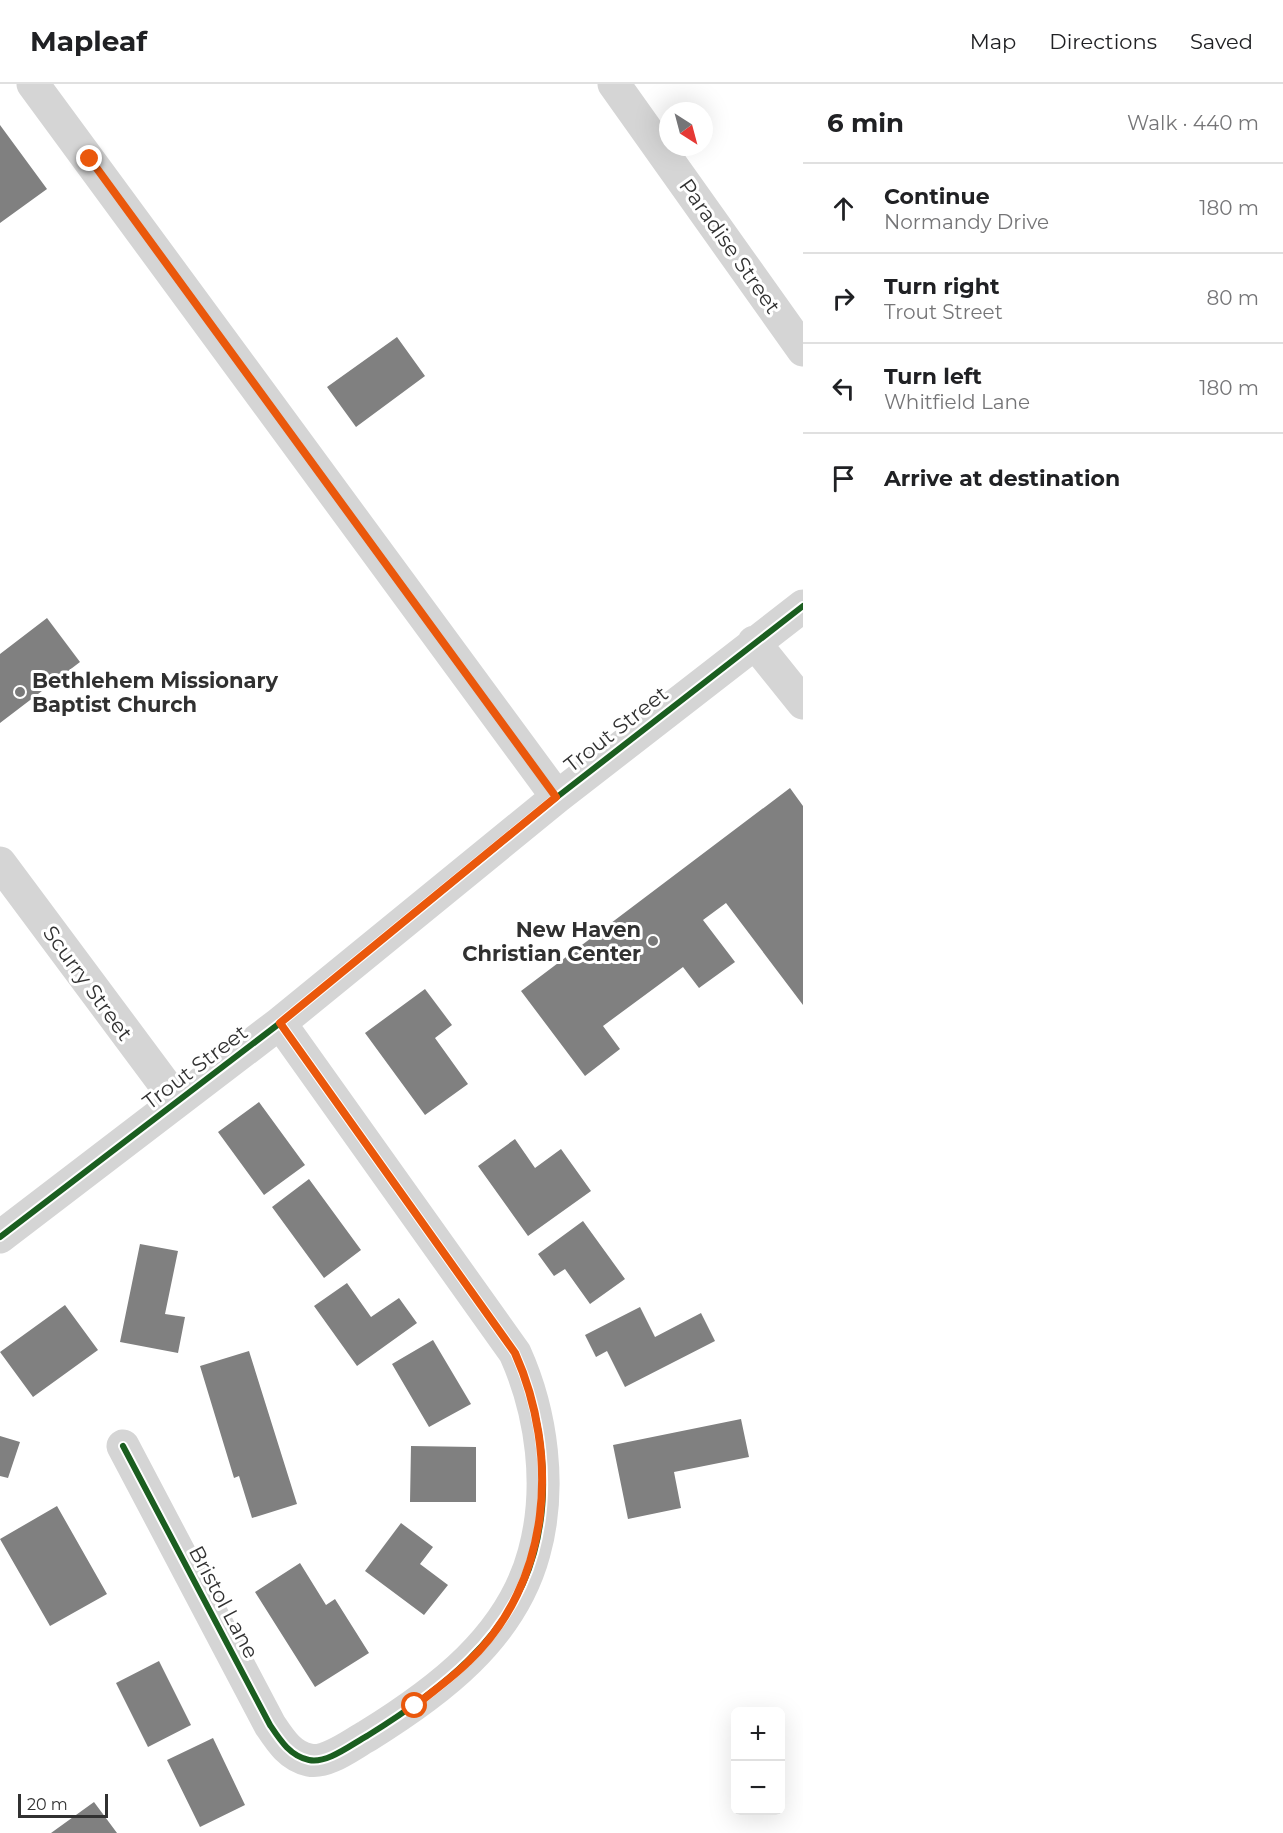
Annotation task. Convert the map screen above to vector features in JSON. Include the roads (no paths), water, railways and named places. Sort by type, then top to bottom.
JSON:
[{"type":"street","points":[[33,84],[556,797]]},
{"type":"street","name":"Paradise Street","points":[[614,84],[803,350]]},
{"type":"street","name":"Trout Street","points":[[0,1238],[280,1023],[556,797],[803,606]]},
{"type":"street","points":[[754,642],[803,703]]},
{"type":"street","name":"Scurry Street","points":[[0,864],[177,1101]]},
{"type":"street","name":"Bristol Lane","points":[[123,1446],[270,1725],[286,1749],[310,1761],[324,1758],[349,1746],[415,1706],[469,1662],[498,1626],[521,1589],[534,1554],[542,1514],[542,1481],[534,1409],[527,1381],[515,1353],[280,1023]]},
{"type":"place","name":"Bethlehem Missionary Baptist Church","points":[[20,692]]},
{"type":"place","name":"New Haven Christian Center","points":[[653,941]]}]
